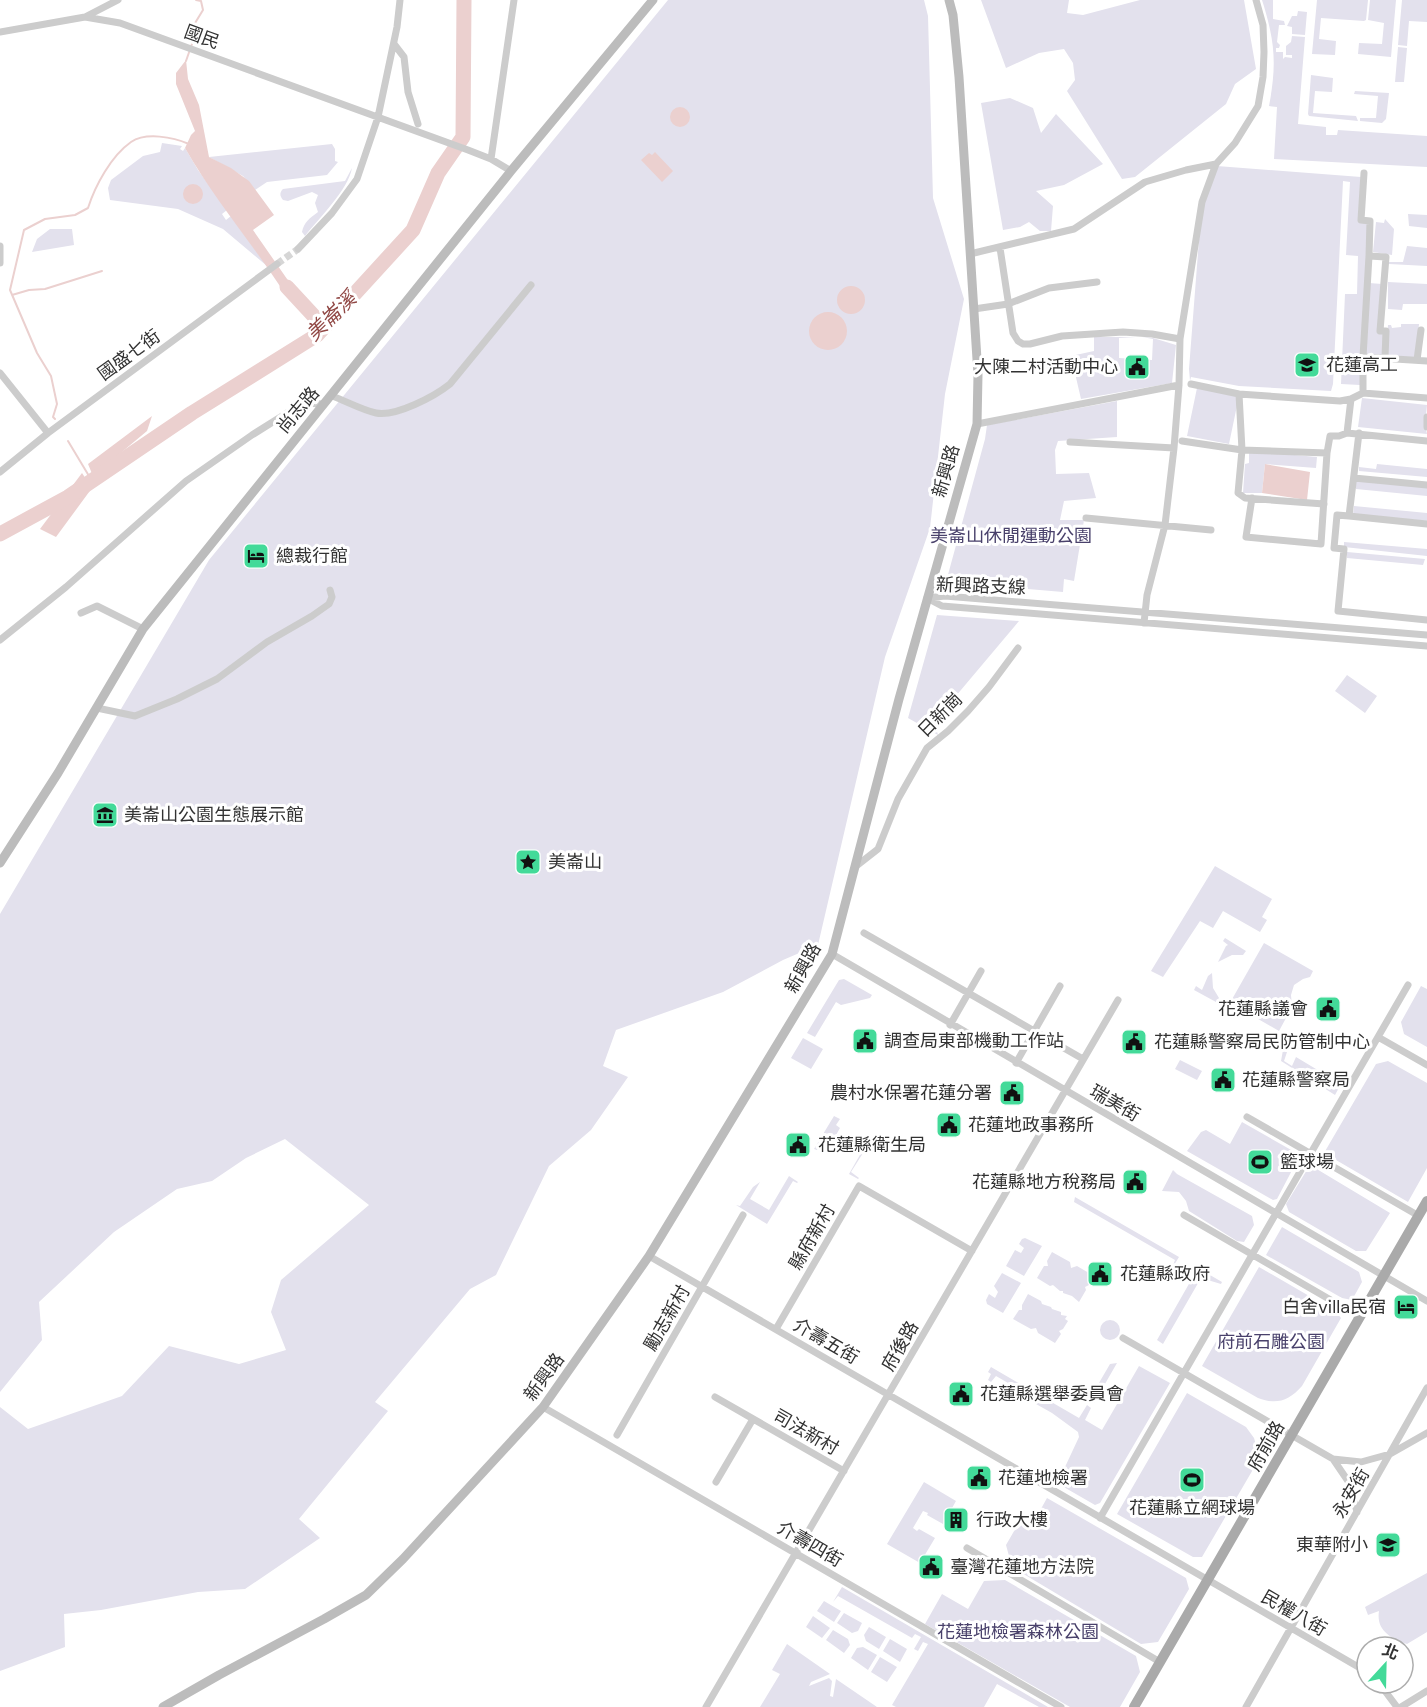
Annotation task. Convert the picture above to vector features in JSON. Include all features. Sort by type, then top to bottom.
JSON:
[{"type":"main road","name":"府前路","points":[[1134,1707],[1427,1201]]},
{"type":"street","points":[[85,17],[118,0]]},
{"type":"street","points":[[298,249],[332,213],[357,179],[378,117],[394,44],[400,0]]},
{"type":"street","points":[[491,159],[514,0]]},
{"type":"street","name":"尚志路","points":[[0,863],[58,774],[143,629],[511,171],[653,0]]},
{"type":"street","name":"新興路","points":[[163,1707],[324,1620],[366,1594],[418,1544],[543,1407],[649,1256],[832,954],[927,598],[977,424],[978,375],[959,77],[953,15],[949,0]]},
{"type":"street","points":[[1144,623],[1165,525],[1174,448],[1180,339],[1202,202],[1216,164],[1235,143],[1258,106],[1264,52],[1263,25],[1256,0]]},
{"type":"street","name":"國民","points":[[0,32],[85,17],[120,23],[468,150],[491,159],[511,171]]},
{"type":"street","points":[[394,44],[404,57],[408,92],[418,124]]},
{"type":"street","points":[[970,254],[1074,229],[1145,182],[1216,164]]},
{"type":"street","points":[[1363,393],[1370,221],[1361,220],[1364,173]]},
{"type":"street","points":[[0,246],[0,263]]},
{"type":"street","points":[[1000,248],[1014,333],[1018,341],[1023,344],[1062,336],[1123,332],[1180,339]]},
{"type":"street","points":[[1369,256],[1386,257],[1380,331],[1386,331],[1384,358]]},
{"type":"street","name":"國盛七街","points":[[0,472],[48,433],[277,264]]},
{"type":"street","points":[[1368,280],[1384,282]]},
{"type":"street","points":[[974,309],[1008,304],[1049,288],[1097,282]]},
{"type":"street","points":[[332,396],[384,414],[414,405],[439,393],[450,384],[531,285]]},
{"type":"street","points":[[1417,360],[1421,330]]},
{"type":"street","points":[[1363,357],[1427,361]]},
{"type":"street","points":[[0,373],[48,433]]},
{"type":"street","points":[[1191,384],[1239,394],[1340,401],[1363,393],[1427,398]]},
{"type":"street","points":[[977,424],[1179,385]]},
{"type":"street","points":[[1239,394],[1242,450],[1239,493],[1245,498],[1259,497],[1324,504]]},
{"type":"street","points":[[1347,433],[1351,399]]},
{"type":"street","points":[[0,640],[66,587],[200,471],[303,403],[323,404]]},
{"type":"street","points":[[1427,417],[1427,427]]},
{"type":"street","points":[[1251,498],[1246,537],[1321,544],[1330,436],[1359,433],[1427,441]]},
{"type":"street","points":[[1349,516],[1359,433]]},
{"type":"street","points":[[1182,441],[1242,450],[1327,453]]},
{"type":"street","points":[[1070,442],[1174,448]]},
{"type":"street","points":[[1354,478],[1427,485]]},
{"type":"street","points":[[1427,524],[1337,515],[1334,548],[1344,549],[1338,611],[1427,620]]},
{"type":"street","points":[[1086,518],[1211,530]]},
{"type":"street","points":[[97,708],[135,716],[177,699],[217,678],[267,642],[329,604],[332,597],[330,590]]},
{"type":"street","name":"新興路支線","points":[[927,598],[945,596],[1427,635]]},
{"type":"street","name":"新興路支線","points":[[927,598],[942,606],[1427,646]]},
{"type":"street","points":[[81,613],[97,606],[143,629]]},
{"type":"street","name":"日新崗","points":[[855,867],[878,849],[898,798],[927,748],[968,711],[1018,648]]},
{"type":"street","points":[[864,933],[1083,1059]]},
{"type":"street","name":"瑞美街","points":[[832,954],[950,1025],[1427,1301]]},
{"type":"street","points":[[950,1025],[981,971]]},
{"type":"street","points":[[1100,1518],[1408,985]]},
{"type":"street","points":[[1016,1063],[1060,986]]},
{"type":"street","name":"府後路","points":[[706,1707],[1118,1000]]},
{"type":"street","points":[[1378,1037],[1427,1065]]},
{"type":"street","points":[[1247,1117],[1419,1215]]},
{"type":"street","name":"縣府新村","points":[[776,1329],[859,1185],[972,1251]]},
{"type":"street","name":"勵志新村","points":[[617,1435],[743,1215]]},
{"type":"street","points":[[1184,1215],[1359,1317]]},
{"type":"street","name":"介壽五街","points":[[649,1256],[1207,1580]]},
{"type":"street","points":[[1123,1338],[1333,1460],[1350,1484],[1358,1512]]},
{"type":"street","name":"永安街","points":[[1246,1707],[1427,1388]]},
{"type":"street","name":"司法新村","points":[[715,1396],[844,1471]]},
{"type":"street","name":"介壽四街","points":[[543,1407],[1061,1707]]},
{"type":"street","name":"司法新村","points":[[716,1482],[753,1419]]},
{"type":"street","points":[[1333,1460],[1361,1462],[1390,1454],[1427,1433]]},
{"type":"street","points":[[967,1548],[1160,1662]]},
{"type":"street","name":"民權八街","points":[[1207,1580],[1355,1665]]},
{"type":"street","points":[[1388,1695],[1399,1707],[1427,1691]]},
{"type":"green space","points":[[668,0],[924,0],[928,16],[933,198],[964,299],[945,394],[930,528],[885,657],[818,945],[783,960],[723,992],[616,1030],[603,1066],[628,1077],[591,1130],[549,1166],[496,1275],[470,1289],[375,1402],[388,1411],[299,1519],[320,1538],[245,1589],[198,1592],[101,1610],[64,1614],[65,1647],[0,1671],[0,1407],[28,1429],[122,1396],[169,1346],[239,1364],[286,1350],[271,1312],[281,1280],[369,1205],[285,1139],[246,1158],[212,1181],[177,1189],[114,1232],[39,1302],[42,1340],[0,1392],[0,914],[209,560]]},
{"type":"green space","points":[[981,0],[1069,0],[1067,13],[1083,15],[1140,0],[1244,0],[1256,69],[1235,84],[1226,104],[1135,177],[1122,179],[1067,91],[1075,80],[1073,63],[1064,49],[1039,53],[1006,68]]},
{"type":"green space","points":[[1262,0],[1273,0],[1273,19],[1284,21],[1285,25],[1279,25],[1277,42],[1280,45],[1276,48],[1276,52],[1283,52],[1283,59],[1292,58],[1292,55],[1286,55],[1286,46],[1291,42],[1292,36],[1305,37],[1298,124],[1326,127],[1326,135],[1337,135],[1338,130],[1427,136],[1427,167],[1274,159],[1277,107],[1269,106],[1274,65],[1270,28]]},
{"type":"green space","points":[[1317,0],[1368,0],[1364,21],[1321,18],[1319,39],[1336,41],[1335,55],[1312,54]]},
{"type":"green space","points":[[1370,0],[1396,0],[1391,57],[1358,54],[1359,43],[1382,44],[1384,23],[1368,20]]},
{"type":"green space","points":[[1402,0],[1427,0],[1427,22],[1409,21],[1407,46],[1398,45]]},
{"type":"green space","points":[[1298,11],[1307,12],[1305,35],[1292,34],[1292,27],[1287,26],[1292,16],[1297,16]]},
{"type":"green space","points":[[1398,47],[1407,48],[1404,82],[1395,82]]},
{"type":"green space","points":[[1311,75],[1333,78],[1332,92],[1315,91],[1313,113],[1356,116],[1358,121],[1309,116]]},
{"type":"green space","points":[[1355,91],[1389,93],[1386,119],[1382,123],[1360,121],[1360,118],[1376,118],[1378,96],[1354,94]]},
{"type":"green space","points":[[1010,98],[1033,108],[1041,133],[1056,114],[1103,164],[1064,185],[1036,191],[1053,206],[1051,231],[1040,231],[1029,222],[1020,227],[1003,230],[981,103]]},
{"type":"green space","points":[[162,143],[182,146],[180,149],[183,151],[185,148],[227,210],[222,214],[226,220],[231,216],[267,266],[223,229],[178,209],[110,200],[108,188],[111,180],[143,156],[160,152]]},
{"type":"green space","points":[[332,144],[335,149],[335,161],[338,162],[327,175],[267,182],[255,190],[243,176],[209,157]]},
{"type":"green space","points":[[1217,166],[1361,177],[1358,222],[1369,223],[1360,385],[1341,384],[1345,294],[1357,294],[1358,256],[1346,255],[1350,182],[1343,181],[1331,391],[1239,386],[1191,377],[1190,381],[1201,214]]},
{"type":"green space","points":[[352,168],[339,194],[305,236],[302,232],[304,226],[318,212],[315,203],[318,195],[312,192],[288,201],[282,199],[280,195],[282,190],[345,181]]},
{"type":"green space","points":[[1408,214],[1427,215],[1427,228],[1409,226]]},
{"type":"green space","points":[[1385,219],[1394,229],[1392,255],[1373,252],[1376,222],[1384,223]]},
{"type":"green space","points":[[50,229],[72,229],[74,245],[32,252],[37,239]]},
{"type":"green space","points":[[1407,246],[1427,248],[1427,266],[1389,264],[1389,262],[1403,262]]},
{"type":"green space","points":[[1388,282],[1427,284],[1427,304],[1403,304],[1402,310],[1388,309]]},
{"type":"green space","points":[[1369,283],[1382,284],[1379,332],[1384,333],[1383,355],[1365,354]]},
{"type":"green space","points":[[1401,324],[1419,324],[1416,358],[1386,356],[1388,325],[1392,328],[1401,327]]},
{"type":"green space","points":[[1094,337],[1136,337],[1119,338],[1119,358],[1152,360],[1153,339],[1142,337],[1153,338],[1176,345],[1172,383],[1081,399],[1071,356],[1094,351]]},
{"type":"green space","points":[[1197,388],[1239,396],[1229,444],[1187,436]]},
{"type":"green space","points":[[1362,398],[1427,405],[1425,425],[1427,434],[1358,427]]},
{"type":"green space","name":"美崙山休閒運動公園","points":[[1117,401],[1117,437],[1058,441],[1055,450],[1056,474],[1089,473],[1096,498],[1064,501],[1060,520],[1084,520],[1074,581],[1064,579],[1063,592],[946,582],[987,425]]},
{"type":"green space","points":[[1249,451],[1317,457],[1316,468],[1265,464],[1262,493],[1243,493],[1245,464],[1249,463]]},
{"type":"green space","points":[[1377,464],[1427,469],[1427,477],[1359,471],[1359,467],[1376,469]]},
{"type":"green space","points":[[1356,478],[1427,485],[1427,496],[1356,489]]},
{"type":"green space","points":[[1354,506],[1427,513],[1427,521],[1353,514]]},
{"type":"green space","points":[[1344,542],[1427,549],[1427,556],[1344,547]]},
{"type":"green space","points":[[1347,552],[1425,559],[1423,565],[1347,558]]},
{"type":"green space","points":[[937,615],[1019,621],[934,722],[938,735],[908,718]]},
{"type":"green space","points":[[1347,675],[1377,696],[1365,713],[1335,691]]},
{"type":"green space","points":[[1215,866],[1272,899],[1262,917],[1267,920],[1260,932],[1223,911],[1213,928],[1200,921],[1163,977],[1151,971]]},
{"type":"green space","points":[[1225,938],[1246,951],[1243,955],[1232,955],[1218,962],[1228,945],[1223,941]]},
{"type":"green space","points":[[1264,943],[1313,971],[1310,977],[1294,985],[1291,995],[1292,1007],[1279,1031],[1232,1004],[1231,1001]]},
{"type":"green space","points":[[1212,973],[1213,988],[1219,998],[1216,1002],[1194,990],[1196,986],[1202,990],[1208,976]]},
{"type":"green space","points":[[844,979],[872,995],[870,998],[841,1005],[836,1002],[815,1037],[807,1033],[839,980]]},
{"type":"green space","points":[[1421,986],[1427,989],[1427,1047],[1404,1034],[1401,1022]]},
{"type":"green space","points":[[803,1038],[823,1049],[811,1069],[791,1058]]},
{"type":"green space","points":[[1283,1050],[1287,1052],[1284,1061],[1292,1066],[1296,1057],[1341,1084],[1335,1095],[1281,1061]]},
{"type":"green space","points":[[1180,1060],[1202,1071],[1197,1080],[1175,1069]]},
{"type":"green space","points":[[1388,1061],[1427,1083],[1427,1168],[1408,1202],[1324,1153],[1376,1064]]},
{"type":"green space","points":[[834,1116],[840,1119],[836,1125],[840,1128],[836,1135],[863,1153],[851,1172],[858,1179],[849,1174],[861,1153],[826,1136],[817,1150],[814,1149]]},
{"type":"green space","points":[[1242,1122],[1300,1155],[1277,1199],[1273,1200],[1187,1151],[1201,1132],[1206,1130],[1230,1144]]},
{"type":"green space","points":[[1310,1165],[1390,1213],[1366,1251],[1356,1251],[1289,1212],[1286,1204]]},
{"type":"green space","points":[[1173,1170],[1252,1216],[1254,1225],[1244,1242],[1237,1241],[1189,1211],[1186,1201],[1179,1192],[1162,1191]]},
{"type":"green space","points":[[789,1176],[798,1182],[793,1181],[767,1224],[736,1205],[740,1206],[753,1187],[760,1182],[750,1199],[769,1210]]},
{"type":"green space","points":[[1075,1197],[1179,1257],[1171,1270],[1175,1260],[1074,1202]]},
{"type":"green space","points":[[1282,1227],[1359,1272],[1362,1282],[1352,1300],[1342,1298],[1266,1255]]},
{"type":"green space","points":[[1025,1238],[1042,1246],[1024,1276],[1006,1266],[1015,1250],[1021,1253],[1024,1248],[1019,1244]]},
{"type":"green space","points":[[1052,1252],[1070,1262],[1071,1268],[1077,1266],[1094,1276],[1089,1285],[1085,1287],[1086,1290],[1079,1302],[1053,1285],[1050,1286],[1037,1278],[1044,1266],[1048,1266],[1047,1261]]},
{"type":"green space","name":"府前石雕公園","points":[[1259,1267],[1335,1311],[1341,1318],[1302,1386],[1287,1398],[1276,1401],[1258,1398],[1202,1366]]},
{"type":"green space","points":[[1198,1268],[1222,1282],[1221,1284],[1201,1278],[1163,1344],[1157,1340]]},
{"type":"green space","points":[[1002,1273],[1021,1283],[1003,1313],[987,1304],[986,1300],[989,1294],[995,1298],[998,1292],[994,1286]]},
{"type":"green space","points":[[1028,1294],[1041,1301],[1042,1304],[1061,1312],[1061,1315],[1067,1316],[1065,1319],[1068,1321],[1059,1331],[1061,1334],[1055,1343],[1038,1333],[1036,1328],[1031,1329],[1013,1319],[1019,1310],[1022,1310]]},
{"type":"green space","points":[[1110,1320],[1117,1323],[1120,1330],[1117,1337],[1110,1340],[1103,1337],[1100,1330],[1103,1323]]},
{"type":"green space","points":[[1117,1363],[1094,1403],[1089,1400],[1110,1364]]},
{"type":"green space","name":"花蓮縣立網球場","points":[[1139,1366],[1170,1383],[1100,1503],[1095,1505],[1058,1482],[1079,1437],[1078,1432],[1052,1413],[1013,1391],[1015,1387],[996,1376],[991,1382],[988,1380],[991,1367],[1079,1418],[1087,1405],[1091,1408],[1085,1420],[1102,1430]]},
{"type":"green space","name":"花蓮縣立網球場","points":[[1187,1393],[1246,1427],[1254,1438],[1258,1452],[1262,1454],[1202,1557],[1193,1557],[1117,1514]]},
{"type":"green space","points":[[924,1482],[956,1501],[943,1524],[923,1511],[913,1528],[935,1538],[920,1563],[887,1544]]},
{"type":"green space","name":"花蓮地檢署森林公園","points":[[1047,1498],[1186,1578],[1189,1589],[1158,1642],[1141,1644],[1012,1567],[1006,1545],[1021,1519],[1032,1525]]},
{"type":"green space","points":[[1427,1573],[1427,1632],[1415,1639],[1415,1635],[1390,1635],[1382,1628],[1379,1611],[1368,1615],[1365,1607]]},
{"type":"green space","name":"花蓮地檢署森林公園","points":[[1005,1580],[1136,1656],[1140,1672],[1120,1707],[1070,1707],[925,1624],[942,1594],[968,1609],[984,1581]]},
{"type":"green space","points":[[842,1587],[1048,1707],[1039,1707],[997,1684],[984,1707],[896,1707],[892,1705],[928,1644],[923,1642],[918,1651],[914,1649],[921,1637],[915,1634],[912,1638],[838,1596],[833,1602]]},
{"type":"green space","points":[[824,1601],[841,1611],[834,1622],[817,1611]]},
{"type":"green space","points":[[844,1613],[862,1623],[858,1631],[852,1633],[837,1623]]},
{"type":"green space","points":[[813,1616],[830,1628],[822,1638],[806,1627]]},
{"type":"green space","points":[[869,1627],[886,1637],[879,1649],[866,1641],[864,1635]]},
{"type":"green space","points":[[833,1630],[848,1639],[850,1645],[844,1653],[826,1640]]},
{"type":"green space","points":[[890,1639],[907,1649],[900,1662],[883,1651]]},
{"type":"green space","points":[[787,1644],[830,1674],[811,1682],[809,1686],[829,1678],[832,1681],[830,1696],[833,1697],[836,1679],[877,1707],[760,1707],[780,1674],[772,1670]]},
{"type":"green space","points":[[863,1647],[877,1655],[868,1670],[851,1658],[857,1648]]},
{"type":"green space","points":[[880,1657],[897,1667],[887,1682],[871,1672]]},
{"type":"shaded area","points":[[186,60],[188,79],[199,105],[209,157],[231,168],[249,181],[274,215],[253,230],[294,289],[285,294],[208,185],[185,148],[195,131],[176,84],[176,73]]},
{"type":"shaded area","points":[[680,107],[687,110],[690,117],[687,124],[680,127],[673,124],[670,117],[673,110]]},
{"type":"shaded area","points":[[655,152],[673,171],[662,182],[641,160],[649,153],[652,155]]},
{"type":"shaded area","points":[[193,184],[200,187],[203,194],[200,201],[193,204],[186,201],[183,194],[186,187]]},
{"type":"shaded area","points":[[851,286],[861,290],[865,300],[861,310],[851,314],[841,310],[837,300],[841,290]]},
{"type":"shaded area","points":[[828,312],[842,317],[847,331],[842,345],[828,350],[814,345],[809,331],[814,317]]},
{"type":"shaded area","points":[[152,416],[147,431],[93,476],[88,464]]},
{"type":"shaded area","points":[[1265,464],[1310,472],[1307,500],[1262,493]]},
{"type":"shaded area","points":[[82,473],[92,488],[56,537],[40,529]]},
{"type":"waterway","points":[[186,61],[193,41],[192,28],[203,10],[201,1],[196,0]]},
{"type":"waterway","name":"美崙溪","points":[[0,534],[68,497],[192,413],[317,335],[413,230],[438,173],[463,137],[464,0]]},
{"type":"waterway","points":[[55,419],[53,417],[57,404],[51,376],[37,353],[10,290],[24,230],[45,219],[75,215],[88,208],[105,172],[117,155],[131,142],[152,136],[175,139],[189,144]]},
{"type":"waterway","points":[[12,295],[29,290],[45,289],[102,271]]},
{"type":"waterway","points":[[287,287],[324,327]]},
{"type":"waterway","points":[[68,441],[92,481]]},
{"type":"tunnel","points":[[277,264],[298,249]]},
{"type":"place","name":"花蓮高工","points":[[1307,365]]},
{"type":"place","name":"大陳二村活動中心","points":[[1137,367]]},
{"type":"place","name":"總裁行館","points":[[256,556]]},
{"type":"place","name":"美崙山公園生態展示館","points":[[105,815]]},
{"type":"place","name":"美崙山","points":[[528,862]]},
{"type":"place","name":"花蓮縣議會","points":[[1328,1009]]},
{"type":"place","name":"調查局東部機動工作站","points":[[865,1041]]},
{"type":"place","name":"花蓮縣警察局民防管制中心","points":[[1134,1042]]},
{"type":"place","name":"花蓮縣警察局","points":[[1223,1080]]},
{"type":"place","name":"農村水保署花蓮分署","points":[[1012,1093]]},
{"type":"place","name":"花蓮地政事務所","points":[[949,1125]]},
{"type":"place","name":"花蓮縣衛生局","points":[[798,1145]]},
{"type":"place","name":"籃球場","points":[[1260,1162]]},
{"type":"place","name":"花蓮縣地方稅務局","points":[[1135,1182]]},
{"type":"place","name":"花蓮縣政府","points":[[1100,1274]]},
{"type":"place","name":"白舍villa民宿","points":[[1406,1307]]},
{"type":"place","name":"花蓮縣選舉委員會","points":[[961,1394]]},
{"type":"place","name":"花蓮地檢署","points":[[979,1478]]},
{"type":"place","name":"花蓮縣立網球場","points":[[1192,1480]]},
{"type":"place","name":"行政大樓","points":[[956,1520]]},
{"type":"place","name":"東華附小","points":[[1388,1545]]},
{"type":"place","name":"臺灣花蓮地方法院","points":[[931,1567]]}]
